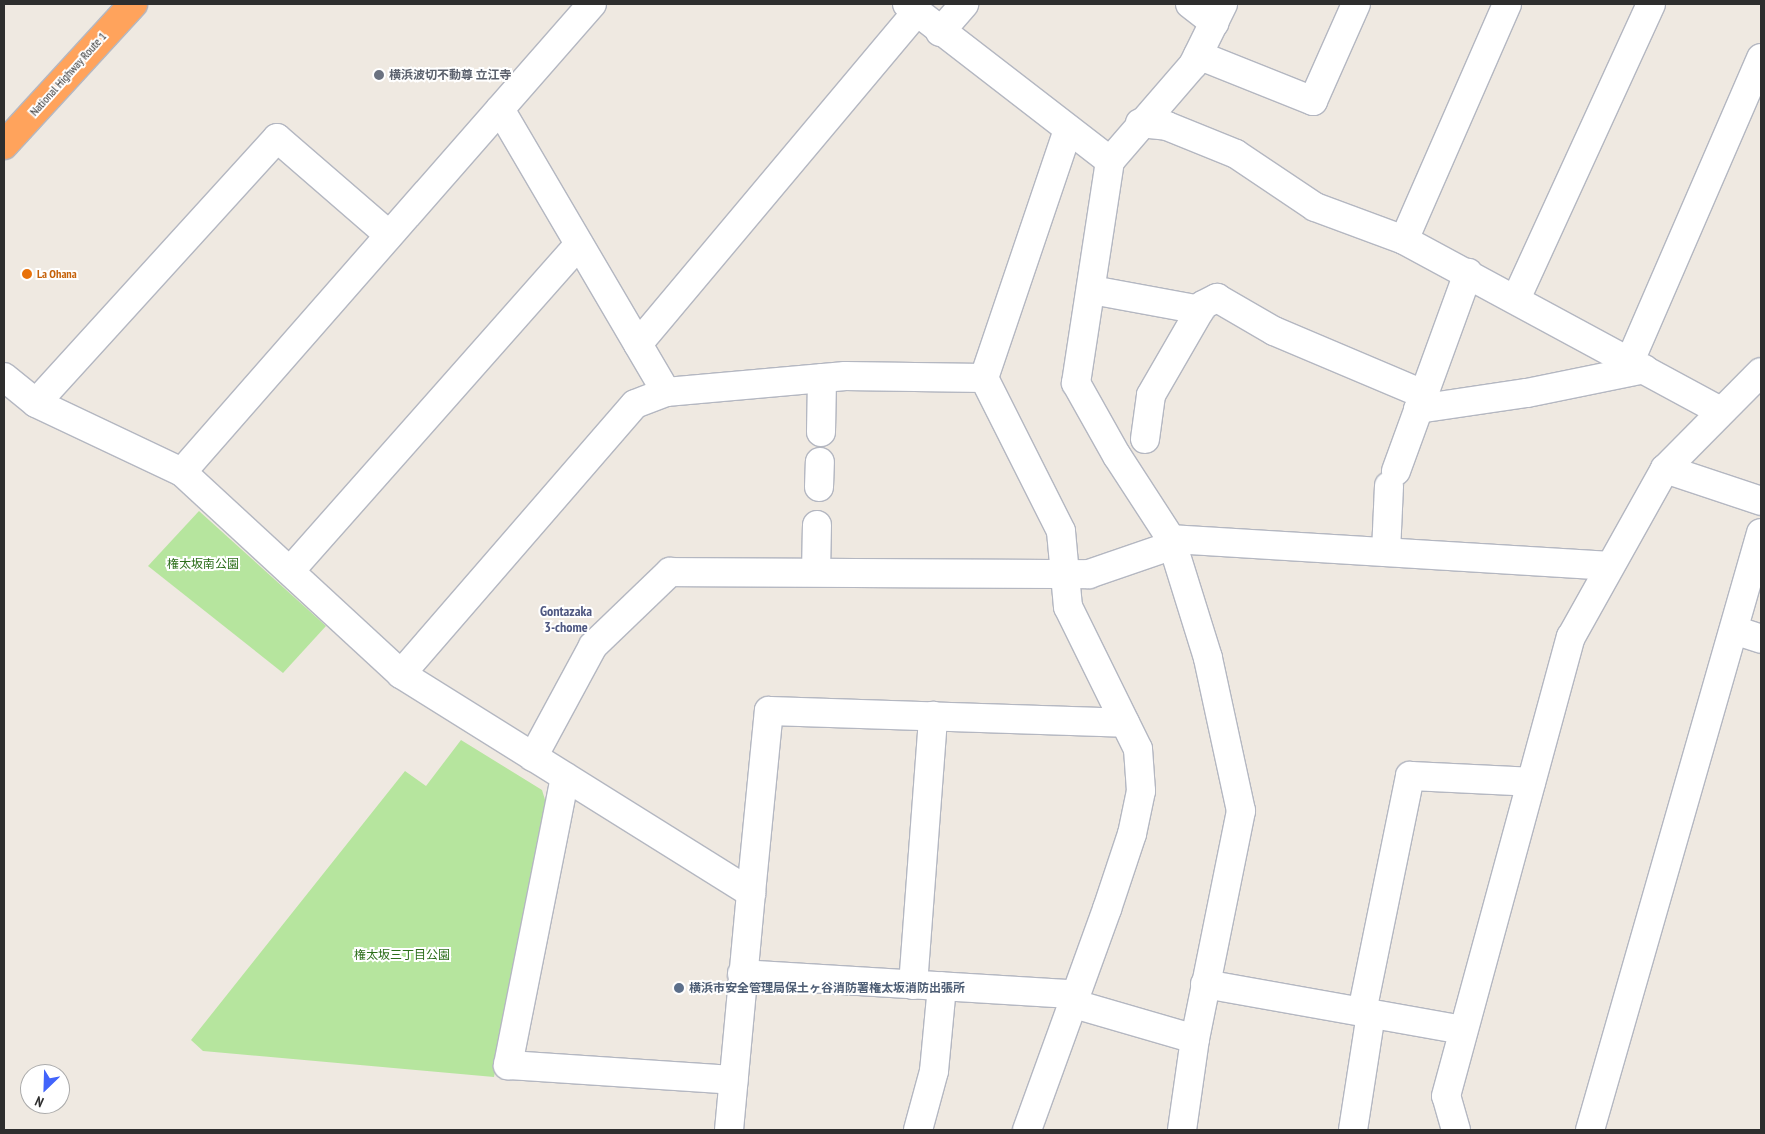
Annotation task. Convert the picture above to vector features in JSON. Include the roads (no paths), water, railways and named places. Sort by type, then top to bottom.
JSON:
[{"type":"highway","name":"National Highway Route 1","points":[[4,145],[133,4]]},
{"type":"street","points":[[182,472],[592,4]]},
{"type":"street","points":[[940,32],[964,4]]},
{"type":"street","points":[[1182,1130],[1205,984],[1242,811],[1208,658],[1172,542],[1143,480],[1076,383],[1110,161],[1140,123],[1193,65],[1218,14],[1190,4]]},
{"type":"street","points":[[1198,55],[1313,101],[1356,4]]},
{"type":"street","points":[[1404,240],[1507,4]]},
{"type":"street","points":[[1516,299],[1650,4]]},
{"type":"street","points":[[638,344],[912,8],[940,32],[1110,161]]},
{"type":"street","points":[[1637,365],[1761,58]]},
{"type":"street","points":[[500,109],[666,392]]},
{"type":"street","points":[[1140,123],[1167,126],[1236,154],[1315,207],[1404,240],[1720,411]]},
{"type":"street","points":[[1027,1130],[1132,834],[1141,791],[1138,749],[1068,607],[1061,531],[984,378],[1068,130]]},
{"type":"street","points":[[36,403],[277,138],[389,235]]},
{"type":"street","points":[[290,572],[579,244]]},
{"type":"street","points":[[1386,552],[1392,479],[1468,273]]},
{"type":"street","points":[[1103,292],[1200,310]]},
{"type":"street","points":[[1145,439],[1150,395],[1200,310],[1217,298],[1274,331],[1420,401],[1527,393],[1637,365]]},
{"type":"street","points":[[1460,1129],[1446,1096],[1571,637],[1609,566],[1665,469],[1720,411],[1761,372]]},
{"type":"street","points":[[4,377],[36,403],[182,472],[401,674],[751,892]]},
{"type":"street","points":[[401,674],[635,404],[666,392],[822,378],[984,378]]},
{"type":"street","points":[[821,432],[822,378]]},
{"type":"street","points":[[1665,469],[1761,501]]},
{"type":"street","points":[[816,572],[818,498]]},
{"type":"street","points":[[1590,1130],[1761,533]]},
{"type":"street","points":[[534,757],[593,646],[670,572],[1064,572],[1089,574],[1172,542],[1386,552],[1609,566]]},
{"type":"street","points":[[1734,630],[1761,639]]},
{"type":"street","points":[[729,1130],[742,974],[768,711],[1125,723]]},
{"type":"street","points":[[913,985],[933,716]]},
{"type":"street","points":[[1353,1130],[1367,1013],[1410,776],[1531,782]]},
{"type":"street","points":[[565,777],[508,1065],[734,1080]]},
{"type":"street","points":[[742,974],[942,986],[1072,999],[1195,1039]]},
{"type":"street","points":[[1205,984],[1463,1030]]},
{"type":"street","points":[[918,1130],[934,1071],[942,986]]},
{"type":"place","name":"横浜波切不動尊 立江寺","points":[[379,75]]},
{"type":"place","name":"La Ohana","points":[[27,274]]},
{"type":"place","name":"横浜市安全管理局保土ヶ谷消防署権太坂消防出張所","points":[[679,988]]},
{"type":"district","name":"Gontazaka 3-chome","points":[[566,620]]},
{"type":"park label","name":"権太坂南公園","points":[[203,564]]},
{"type":"park label","name":"権太坂三丁目公園","points":[[402,955]]}]
